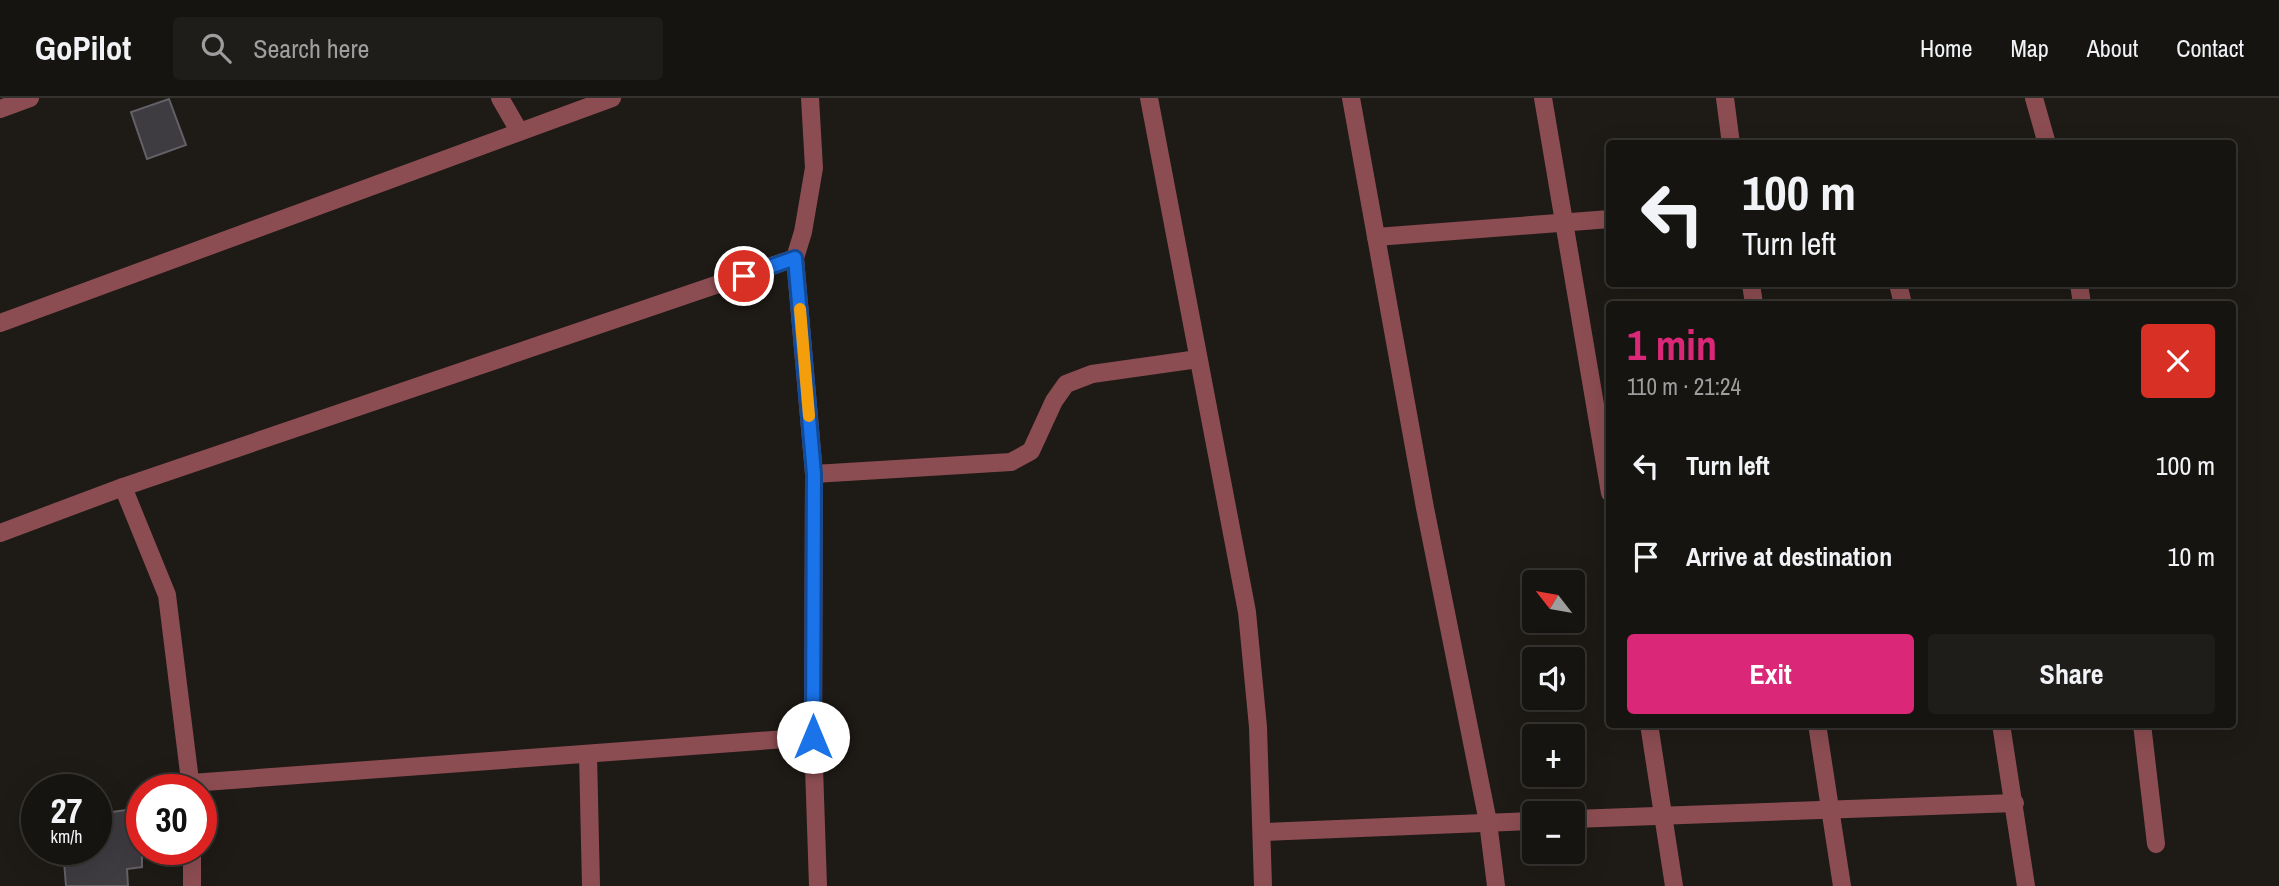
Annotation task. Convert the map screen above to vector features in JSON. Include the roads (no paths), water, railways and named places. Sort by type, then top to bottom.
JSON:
[{"type":"street","points":[[0,109],[30,98]]},
{"type":"street","points":[[499,98],[519,131]]},
{"type":"street","points":[[0,323],[611,98]]},
{"type":"street","points":[[810,98],[814,168],[803,232],[795,258],[814,474],[813,737],[818,886]]},
{"type":"street","points":[[1149,98],[1247,612],[1258,727],[1263,886]]},
{"type":"street","points":[[1351,98],[1425,509],[1488,822],[1496,886]]},
{"type":"street","points":[[1543,98],[1606,469]]},
{"type":"street","points":[[1725,98],[1730,140]]},
{"type":"street","points":[[2034,98],[2046,140]]},
{"type":"street","points":[[1376,237],[1606,219]]},
{"type":"street","points":[[0,533],[123,487],[795,258]]},
{"type":"street","points":[[814,474],[1011,462],[1031,451],[1054,401],[1066,384],[1092,374],[1198,359]]},
{"type":"street","points":[[123,487],[167,596],[189,774]]},
{"type":"street","points":[[1650,728],[1674,886]]},
{"type":"street","points":[[1817,728],[1842,886]]},
{"type":"street","points":[[2002,728],[2026,886]]},
{"type":"street","points":[[2142,728],[2156,844]]},
{"type":"street","points":[[217,784],[813,737]]},
{"type":"street","points":[[588,754],[591,886]]},
{"type":"street","points":[[1585,819],[2015,803]]},
{"type":"street","points":[[1263,832],[1522,821]]},
{"type":"street","points":[[192,865],[192,886]]}]
